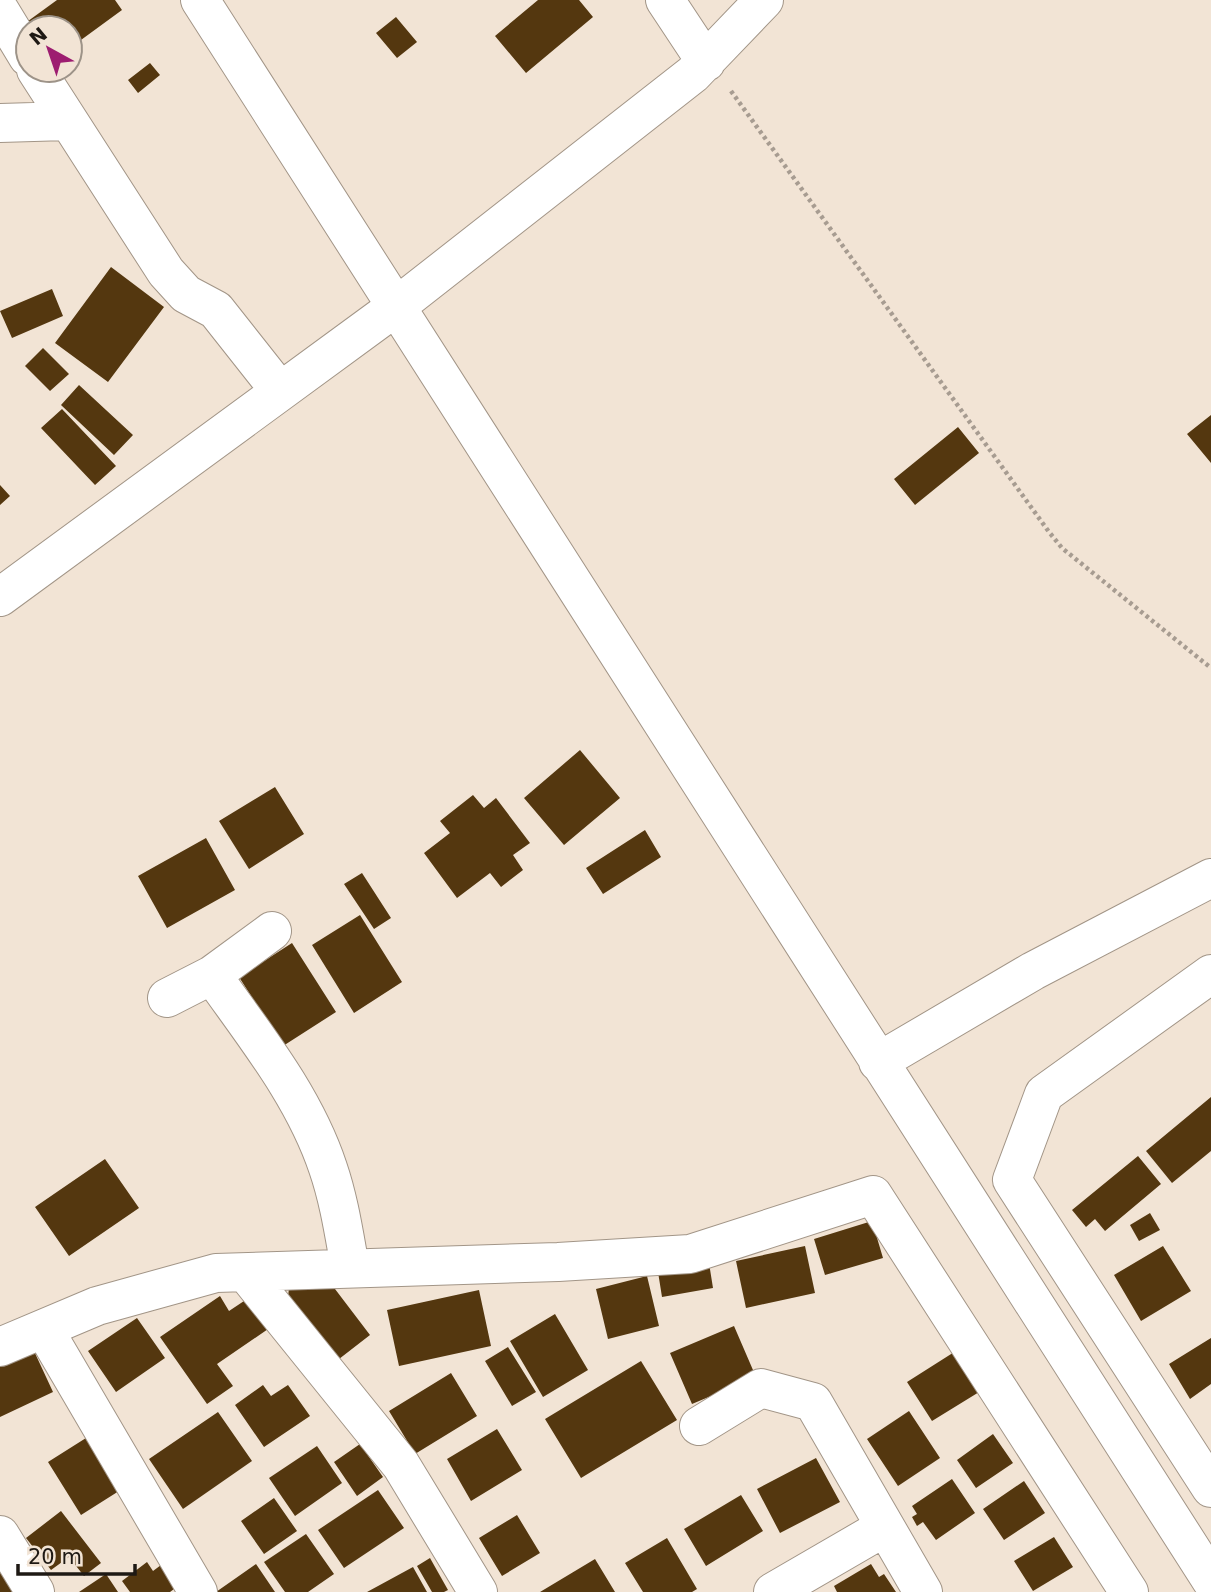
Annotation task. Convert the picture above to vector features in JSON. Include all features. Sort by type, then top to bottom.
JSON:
[{"type":"street","points":[[200,0],[1211,1580]]},
{"type":"street","points":[[665,0],[706,62]]},
{"type":"street","points":[[0,597],[397,306],[693,74],[764,0]]},
{"type":"street","points":[[0,11],[14,34]]},
{"type":"street","points":[[45,84],[166,272],[186,294],[216,310],[280,391]]},
{"type":"street","points":[[0,123],[67,121]]},
{"type":"street","points":[[878,1062],[1033,971],[1211,878]]},
{"type":"street","points":[[167,998],[212,975],[272,932]]},
{"type":"street","points":[[1211,974],[1045,1094],[1012,1180],[1211,1488]]},
{"type":"street","points":[[212,975],[277,1067],[306,1116],[328,1166],[339,1206],[350,1267]]},
{"type":"street","points":[[0,1347],[97,1306],[216,1273],[558,1262],[690,1254],[873,1195],[1129,1592]]},
{"type":"street","points":[[246,1273],[401,1465],[478,1592]]},
{"type":"street","points":[[44,1329],[198,1592]]},
{"type":"street","points":[[699,1426],[761,1388],[813,1402],[923,1592]]},
{"type":"street","points":[[773,1592],[885,1527]]},
{"type":"street","points":[[0,1535],[35,1592]]},
{"type":"path","points":[[706,62],[720,77],[1062,548],[1211,667]]},
{"type":"building","points":[[57,0],[115,0],[122,10],[84,38],[84,14],[38,14]]},
{"type":"building","points":[[538,0],[579,0],[593,17],[526,73],[495,36]]},
{"type":"building","points":[[396,17],[417,42],[397,58],[376,33]]},
{"type":"building","points":[[150,63],[160,75],[138,93],[128,80]]},
{"type":"building","points":[[111,267],[164,307],[108,382],[55,343]]},
{"type":"building","points":[[52,289],[63,316],[12,338],[0,311]]},
{"type":"building","points":[[43,348],[69,374],[50,391],[25,366]]},
{"type":"building","points":[[79,385],[133,435],[114,455],[61,405]]},
{"type":"building","points":[[62,409],[116,466],[95,485],[41,428]]},
{"type":"building","points":[[1211,415],[1211,463],[1187,434]]},
{"type":"building","points":[[958,427],[979,453],[915,505],[894,479]]},
{"type":"building","points":[[0,485],[10,496],[0,505]]},
{"type":"building","points":[[580,750],[620,798],[564,845],[524,798]]},
{"type":"building","points":[[275,787],[304,834],[249,869],[219,821]]},
{"type":"building","points":[[473,795],[484,808],[496,798],[530,843],[513,855],[523,870],[501,887],[490,873],[457,898],[424,853],[450,833],[440,821]]},
{"type":"building","points":[[645,830],[661,857],[603,894],[586,868]]},
{"type":"building","points":[[206,838],[235,890],[167,928],[138,876]]},
{"type":"building","points":[[362,873],[391,918],[374,929],[344,884]]},
{"type":"building","points":[[360,915],[402,982],[354,1013],[312,945]]},
{"type":"building","points":[[292,943],[336,1012],[283,1046],[239,977]]},
{"type":"building","points":[[1211,1097],[1211,1151],[1172,1183],[1146,1151]]},
{"type":"building","points":[[1138,1156],[1161,1184],[1105,1231],[1095,1219],[1086,1227],[1072,1210]]},
{"type":"building","points":[[105,1159],[139,1208],[69,1256],[35,1207]]},
{"type":"building","points":[[1150,1213],[1160,1230],[1139,1241],[1130,1225]]},
{"type":"building","points":[[872,1221],[883,1258],[825,1275],[814,1239]]},
{"type":"building","points":[[805,1246],[815,1293],[746,1308],[736,1261]]},
{"type":"building","points":[[1163,1246],[1191,1291],[1141,1321],[1114,1275]]},
{"type":"building","points":[[709,1263],[713,1288],[662,1297],[658,1272]]},
{"type":"building","points":[[647,1276],[659,1326],[608,1339],[596,1289]]},
{"type":"building","points":[[289,1288],[335,1289],[370,1335],[330,1366],[287,1306]]},
{"type":"building","points":[[479,1290],[491,1346],[399,1366],[387,1310]]},
{"type":"building","points":[[220,1296],[229,1311],[250,1297],[271,1327],[217,1364],[233,1386],[207,1404],[160,1337]]},
{"type":"building","points":[[555,1314],[588,1370],[543,1397],[510,1341]]},
{"type":"building","points":[[137,1318],[165,1358],[116,1392],[88,1351]]},
{"type":"building","points":[[734,1326],[756,1377],[692,1404],[670,1353]]},
{"type":"building","points":[[1211,1338],[1211,1384],[1190,1399],[1169,1364]]},
{"type":"building","points":[[508,1347],[536,1392],[512,1406],[485,1361]]},
{"type":"building","points":[[959,1349],[984,1389],[932,1421],[907,1382]]},
{"type":"building","points":[[34,1351],[53,1392],[0,1417],[0,1367]]},
{"type":"building","points":[[641,1361],[677,1420],[581,1478],[545,1419]]},
{"type":"building","points":[[451,1373],[477,1416],[415,1454],[389,1411]]},
{"type":"building","points":[[263,1385],[271,1396],[288,1385],[310,1416],[264,1447],[235,1405]]},
{"type":"building","points":[[909,1411],[940,1458],[898,1486],[867,1439]]},
{"type":"building","points":[[218,1412],[252,1461],[183,1509],[149,1459]]},
{"type":"building","points":[[497,1429],[522,1470],[471,1501],[447,1459]]},
{"type":"building","points":[[993,1434],[1013,1463],[976,1488],[957,1460]]},
{"type":"building","points":[[86,1438],[119,1491],[81,1515],[48,1462]]},
{"type":"building","points":[[360,1444],[383,1477],[357,1496],[334,1462]]},
{"type":"building","points":[[317,1446],[342,1483],[295,1516],[269,1478]]},
{"type":"building","points":[[816,1458],[840,1502],[780,1533],[757,1489]]},
{"type":"building","points":[[952,1479],[975,1513],[936,1540],[923,1522],[917,1526],[912,1517],[917,1514],[912,1506]]},
{"type":"building","points":[[1024,1481],[1045,1513],[1004,1540],[983,1509]]},
{"type":"building","points":[[378,1490],[404,1528],[344,1568],[318,1530]]},
{"type":"building","points":[[741,1495],[763,1531],[706,1566],[684,1529]]},
{"type":"building","points":[[274,1498],[297,1531],[264,1554],[241,1521]]},
{"type":"building","points":[[61,1511],[101,1563],[84,1576],[69,1557],[51,1570],[26,1538]]},
{"type":"building","points":[[517,1515],[540,1553],[502,1576],[479,1538]]},
{"type":"building","points":[[306,1534],[334,1574],[308,1592],[285,1592],[264,1562]]},
{"type":"building","points":[[1054,1537],[1073,1567],[1033,1591],[1014,1561]]},
{"type":"building","points":[[667,1538],[697,1589],[692,1592],[643,1592],[625,1563]]},
{"type":"building","points":[[430,1558],[448,1590],[444,1592],[432,1592],[417,1566]]},
{"type":"building","points":[[595,1559],[615,1592],[540,1592]]},
{"type":"building","points":[[147,1562],[153,1571],[161,1565],[178,1586],[170,1592],[130,1592],[122,1581]]},
{"type":"building","points":[[256,1564],[275,1592],[216,1592]]},
{"type":"building","points":[[871,1564],[879,1577],[884,1574],[896,1592],[837,1592],[834,1586]]},
{"type":"building","points":[[413,1567],[427,1592],[367,1592]]},
{"type":"building","points":[[0,1572],[16,1592],[0,1592]]},
{"type":"building","points":[[106,1574],[118,1592],[79,1592]]}]
